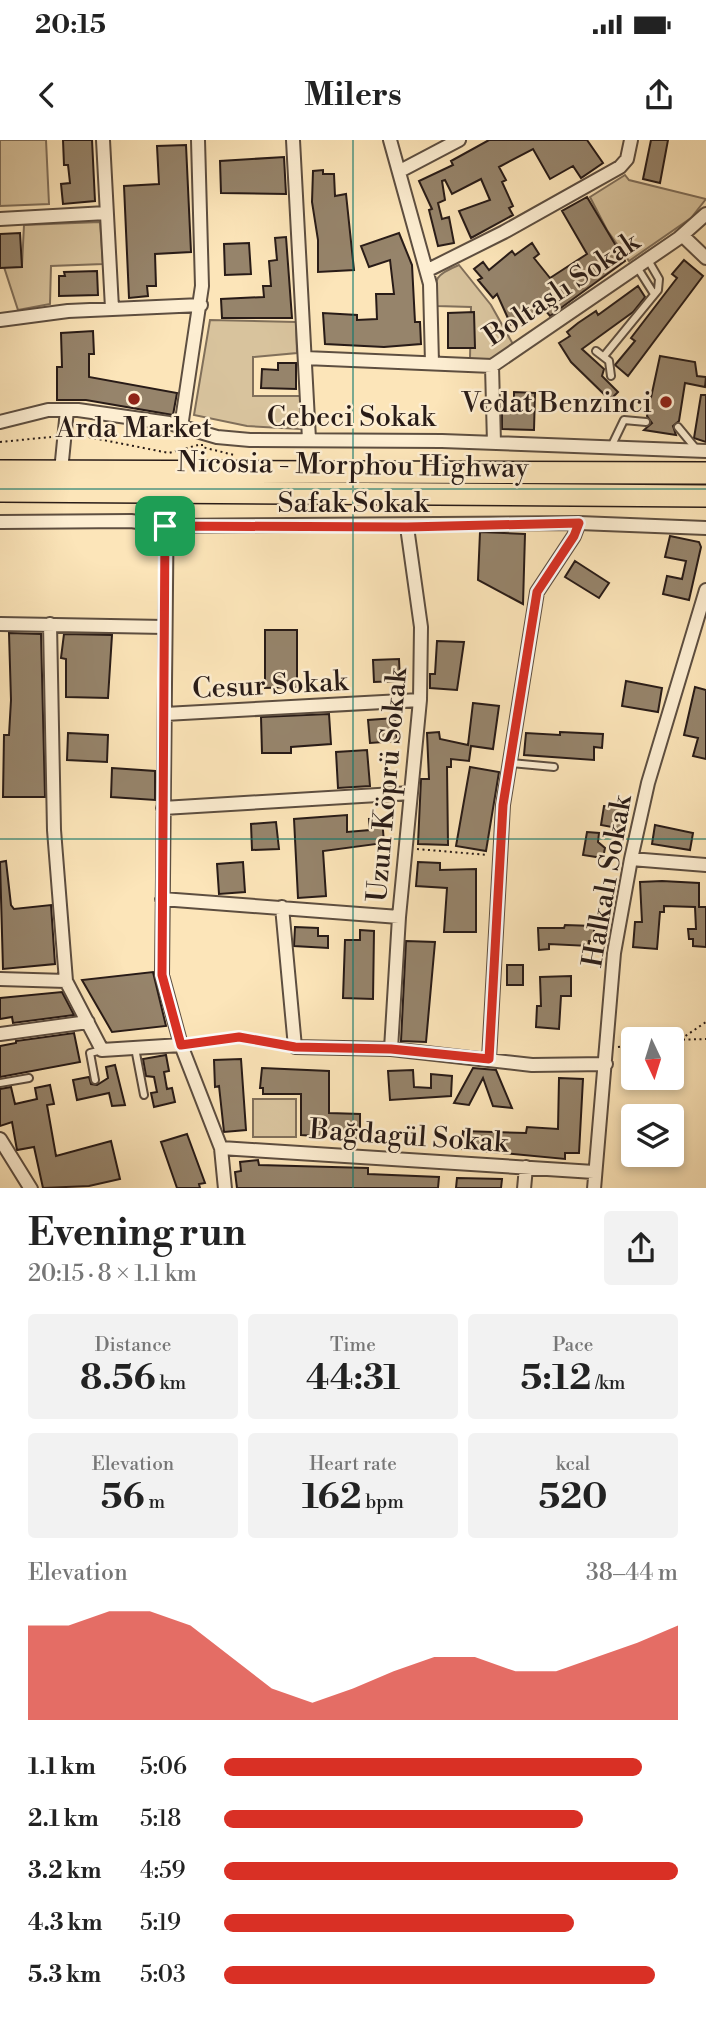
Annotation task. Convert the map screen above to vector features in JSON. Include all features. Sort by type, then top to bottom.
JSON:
[{"type":"highway","name":"Nicosia - Morphou Highway","points":[[0,471],[706,473]]},
{"type":"highway","name":"Nicosia - Morphou Highway","points":[[0,491],[167,490],[706,496]]},
{"type":"street","points":[[103,140],[112,308]]},
{"type":"street","points":[[181,426],[201,305],[198,140]]},
{"type":"street","points":[[293,140],[309,439]]},
{"type":"street","points":[[390,140],[428,270],[433,310],[432,363]]},
{"type":"street","points":[[400,171],[459,140]]},
{"type":"street","points":[[428,270],[496,237],[620,167],[627,159],[631,140]]},
{"type":"street","points":[[0,219],[106,213]]},
{"type":"street","name":"Boltaşlı Sokak","points":[[305,358],[492,366],[683,236],[706,214]]},
{"type":"street","points":[[683,236],[706,258]]},
{"type":"street","points":[[0,320],[112,308],[201,305]]},
{"type":"street","points":[[492,366],[494,443]]},
{"type":"street","name":"Cebeci Sokak","points":[[0,422],[48,410],[67,410],[181,426],[234,439],[494,443],[702,451]]},
{"type":"street","points":[[61,471],[67,410]]},
{"type":"street","points":[[167,490],[162,975],[181,1045],[221,1148],[225,1188]]},
{"type":"street","name":"Safak Sokak","points":[[0,522],[131,521],[165,526],[407,527],[579,523],[706,528]]},
{"type":"street","points":[[489,1059],[503,805],[537,592],[574,536],[579,523]]},
{"type":"street","name":"Uzun Köprü Sokak","points":[[391,1049],[399,917],[420,700],[421,627],[407,527]]},
{"type":"street","name":"Halkalı Sokak","points":[[594,1188],[614,953],[631,859],[648,783],[706,590]]},
{"type":"street","points":[[0,624],[165,627]]},
{"type":"street","points":[[50,624],[54,830],[66,981],[102,1050],[181,1045]]},
{"type":"street","name":"Cesur Sokak","points":[[164,714],[420,700]]},
{"type":"street","points":[[163,808],[411,793]]},
{"type":"street","points":[[631,859],[706,864]]},
{"type":"street","points":[[162,899],[399,917]]},
{"type":"street","points":[[282,907],[295,1047],[391,1049],[532,1065],[606,1064]]},
{"type":"street","points":[[0,979],[66,981]]},
{"type":"street","points":[[0,1034],[88,1022]]},
{"type":"street","points":[[0,1139],[31,1188]]},
{"type":"street","name":"Bağdagül Sokak","points":[[221,1148],[594,1172]]},
{"type":"street","points":[[524,1188],[526,1167]]},
{"type":"lane","points":[[643,263],[654,294]]},
{"type":"lane","points":[[604,356],[654,294],[659,279],[643,263]]},
{"type":"lane","points":[[596,351],[609,361],[611,376]]},
{"type":"lane","points":[[611,447],[624,420],[646,422]]},
{"type":"lane","points":[[678,427],[702,451]]},
{"type":"lane","points":[[511,763],[554,767]]},
{"type":"lane","points":[[135,1048],[144,1096]]},
{"type":"lane","points":[[95,1080],[90,1053],[102,1050]]},
{"type":"lane","points":[[0,1083],[29,1078]]},
{"type":"path","points":[[0,442],[64,435]]},
{"type":"path","points":[[406,848],[499,856]]},
{"type":"path","points":[[684,1037],[706,1023]]},
{"type":"path","points":[[181,1045],[239,1037],[295,1047]]},
{"type":"path","points":[[684,1039],[706,1039]]},
{"type":"path","points":[[607,1049],[621,1047]]},
{"type":"shaded area","points":[[0,140],[46,140],[49,204],[0,206]]},
{"type":"shaded area","points":[[625,175],[629,180],[706,199],[691,218],[629,261],[607,230],[590,197]]},
{"type":"shaded area","points":[[100,222],[103,264],[51,266],[50,304],[18,310],[4,267],[22,265],[24,225]]},
{"type":"shaded area","points":[[459,265],[491,305],[514,346],[493,360],[470,359],[471,307],[437,306],[437,280],[444,272]]},
{"type":"shaded area","points":[[210,320],[296,322],[297,353],[253,357],[253,396],[305,396],[300,429],[247,426],[194,415]]},
{"type":"shaded area","points":[[253,1099],[296,1099],[296,1137],[253,1137]]},
{"type":"building","points":[[63,140],[92,140],[95,201],[63,204],[61,184],[70,183],[68,165],[64,165]]},
{"type":"building","points":[[489,140],[587,140],[603,163],[581,178],[573,166],[550,179],[533,149],[499,167],[506,180],[502,182],[513,206],[509,208],[513,215],[471,238],[459,211],[490,200],[481,179],[452,194],[445,180],[442,181],[445,200],[438,203],[442,219],[449,217],[454,243],[438,246],[429,210],[432,209],[419,181],[453,165],[451,161]]},
{"type":"building","points":[[651,140],[668,140],[660,183],[643,179]]},
{"type":"building","points":[[186,145],[191,252],[155,254],[156,286],[147,286],[148,296],[129,298],[124,186],[159,184],[157,146]]},
{"type":"building","points":[[284,157],[286,194],[221,193],[220,161]]},
{"type":"building","points":[[323,170],[323,174],[334,174],[335,196],[346,194],[354,270],[318,272],[318,240],[312,202],[313,171]]},
{"type":"building","points":[[587,197],[625,261],[550,316],[545,310],[511,325],[497,294],[493,298],[478,280],[482,278],[474,269],[483,262],[489,270],[512,251],[515,255],[532,243],[539,254],[534,258],[550,278],[587,254],[562,211]]},
{"type":"building","points":[[20,233],[22,267],[0,268],[0,234]]},
{"type":"building","points":[[399,233],[412,265],[415,322],[420,322],[421,344],[384,347],[325,344],[323,313],[357,315],[357,320],[377,319],[376,294],[394,294],[390,260],[369,267],[361,246]]},
{"type":"building","points":[[286,237],[292,318],[222,318],[221,299],[264,297],[263,286],[271,286],[269,261],[277,260],[275,238]]},
{"type":"building","points":[[249,243],[251,274],[225,275],[224,244]]},
{"type":"building","points":[[684,260],[703,276],[628,376],[615,365],[635,341],[631,338],[677,278],[672,274]]},
{"type":"building","points":[[97,271],[98,295],[59,296],[59,276],[65,276],[64,272]]},
{"type":"building","points":[[638,286],[645,297],[633,312],[582,349],[604,369],[602,376],[618,392],[610,400],[571,362],[559,343],[570,336],[567,332],[578,323],[596,311],[598,315]]},
{"type":"building","points":[[474,312],[475,348],[448,348],[448,313]]},
{"type":"building","points":[[93,331],[94,354],[89,354],[89,377],[177,393],[173,415],[86,400],[57,400],[57,367],[62,367],[61,333]]},
{"type":"building","name":"Vedat Benzinci","points":[[660,356],[695,362],[697,376],[706,377],[705,387],[685,383],[679,421],[673,426],[676,435],[644,430],[652,423],[647,416]]},
{"type":"building","points":[[278,363],[296,363],[296,389],[261,388],[262,369],[278,370]]},
{"type":"building","points":[[514,392],[535,393],[534,430],[502,429],[502,407],[514,407]]},
{"type":"building","points":[[701,395],[706,395],[706,442],[694,438]]},
{"type":"building","points":[[480,532],[525,534],[523,604],[478,580]]},
{"type":"building","points":[[670,536],[699,542],[701,547],[689,600],[663,594],[667,576],[682,579],[686,561],[665,557]]},
{"type":"building","points":[[575,561],[609,583],[599,598],[565,577]]},
{"type":"building","points":[[265,630],[297,630],[297,687],[265,688]]},
{"type":"building","points":[[9,633],[41,634],[45,797],[3,797],[4,735],[9,735],[11,700]]},
{"type":"building","points":[[64,634],[112,635],[108,698],[66,697],[66,659],[61,658]]},
{"type":"building","points":[[437,641],[464,642],[457,690],[430,688],[430,674],[435,674]]},
{"type":"building","points":[[399,659],[400,681],[374,682],[373,660]]},
{"type":"building","points":[[626,681],[662,688],[658,712],[622,706]]},
{"type":"building","points":[[695,687],[706,690],[706,759],[693,756],[698,738],[684,735]]},
{"type":"building","points":[[473,703],[499,706],[493,749],[471,746],[469,761],[451,759],[451,767],[447,767],[448,845],[418,844],[421,779],[429,779],[427,733],[439,732],[440,739],[468,745]]},
{"type":"building","points":[[329,714],[331,744],[291,747],[291,753],[262,753],[261,717]]},
{"type":"building","points":[[395,718],[397,741],[370,743],[368,720]]},
{"type":"building","points":[[560,732],[603,734],[602,748],[594,747],[594,760],[524,755],[526,733],[560,735]]},
{"type":"building","points":[[68,733],[108,735],[107,762],[67,760]]},
{"type":"building","points":[[367,750],[370,786],[338,788],[336,752]]},
{"type":"building","points":[[470,767],[499,772],[486,851],[456,846]]},
{"type":"building","points":[[112,768],[155,771],[155,800],[111,797]]},
{"type":"building","points":[[604,806],[627,809],[623,829],[601,825]]},
{"type":"building","points":[[347,815],[347,832],[370,830],[369,819],[382,818],[384,843],[323,851],[326,896],[298,898],[294,819]]},
{"type":"building","points":[[276,822],[279,849],[252,850],[251,824]]},
{"type":"building","points":[[655,825],[693,833],[690,850],[652,844]]},
{"type":"building","points":[[587,832],[599,833],[598,842],[605,848],[603,858],[583,855]]},
{"type":"building","points":[[6,861],[11,905],[14,909],[51,905],[55,964],[3,969],[0,862]]},
{"type":"building","points":[[243,862],[245,892],[219,894],[217,864]]},
{"type":"building","points":[[418,862],[440,863],[440,870],[476,869],[476,932],[444,932],[447,888],[416,886]]},
{"type":"building","points":[[640,882],[699,883],[699,907],[706,907],[706,947],[693,946],[693,939],[689,939],[688,929],[696,929],[695,907],[664,906],[664,912],[660,912],[657,949],[633,947],[635,922],[642,922]]},
{"type":"building","points":[[565,925],[594,926],[594,941],[589,941],[589,946],[549,944],[549,949],[539,950],[538,928],[564,928]]},
{"type":"building","points":[[295,927],[318,928],[318,936],[328,936],[328,948],[294,946]]},
{"type":"building","points":[[360,930],[374,931],[373,999],[343,998],[345,940],[360,940]]},
{"type":"building","points":[[406,941],[435,942],[426,1042],[401,1041]]},
{"type":"building","points":[[507,965],[523,965],[523,985],[507,985]]},
{"type":"building","points":[[153,972],[166,1026],[112,1032],[82,980]]},
{"type":"building","points":[[571,976],[571,996],[561,996],[559,1029],[536,1027],[537,1006],[541,1006],[540,977]]},
{"type":"building","points":[[62,992],[74,1015],[13,1023],[12,1017],[0,1019],[0,998]]},
{"type":"building","points":[[74,1033],[80,1062],[0,1077],[0,1046],[16,1041]]},
{"type":"building","points":[[166,1055],[169,1071],[164,1072],[167,1089],[172,1088],[175,1102],[154,1107],[151,1093],[157,1092],[154,1077],[146,1076],[143,1059]]},
{"type":"building","points":[[241,1059],[246,1130],[224,1132],[219,1086],[215,1087],[214,1060]]},
{"type":"building","points":[[115,1065],[125,1105],[112,1106],[109,1093],[77,1100],[73,1080],[89,1077],[91,1084],[97,1085],[108,1078],[106,1067]]},
{"type":"building","points":[[262,1068],[329,1071],[329,1113],[360,1114],[360,1139],[301,1135],[301,1094],[263,1094],[263,1088],[260,1088]]},
{"type":"building","points":[[473,1068],[496,1070],[512,1108],[493,1106],[483,1078],[469,1105],[454,1103]]},
{"type":"building","points":[[413,1070],[414,1087],[431,1088],[431,1074],[452,1076],[451,1096],[390,1100],[388,1071]]},
{"type":"building","points":[[559,1078],[583,1079],[579,1153],[565,1153],[565,1159],[462,1149],[463,1131],[526,1133],[527,1127],[558,1129]]},
{"type":"building","points":[[50,1085],[54,1104],[47,1105],[56,1156],[111,1141],[120,1179],[89,1186],[43,1188],[34,1147],[17,1150],[12,1122],[0,1126],[0,1089],[11,1087],[15,1104],[37,1099],[35,1088]]},
{"type":"building","points":[[187,1134],[205,1183],[199,1184],[200,1188],[177,1188],[161,1142]]},
{"type":"building","points":[[258,1160],[259,1165],[368,1168],[368,1174],[439,1177],[438,1188],[237,1188],[235,1172],[241,1171],[240,1162]]},
{"type":"building","points":[[457,1178],[502,1179],[501,1188],[456,1188]]},
{"type":"place","name":"Arda Market","points":[[134,399]]},
{"type":"place","name":"Vedat Benzinci","points":[[666,402]]},
{"type":"route","points":[[579,523],[574,536],[537,592],[503,805],[489,1059],[391,1049],[295,1047],[239,1037],[181,1045],[162,975],[165,526],[407,527],[579,523]]}]
